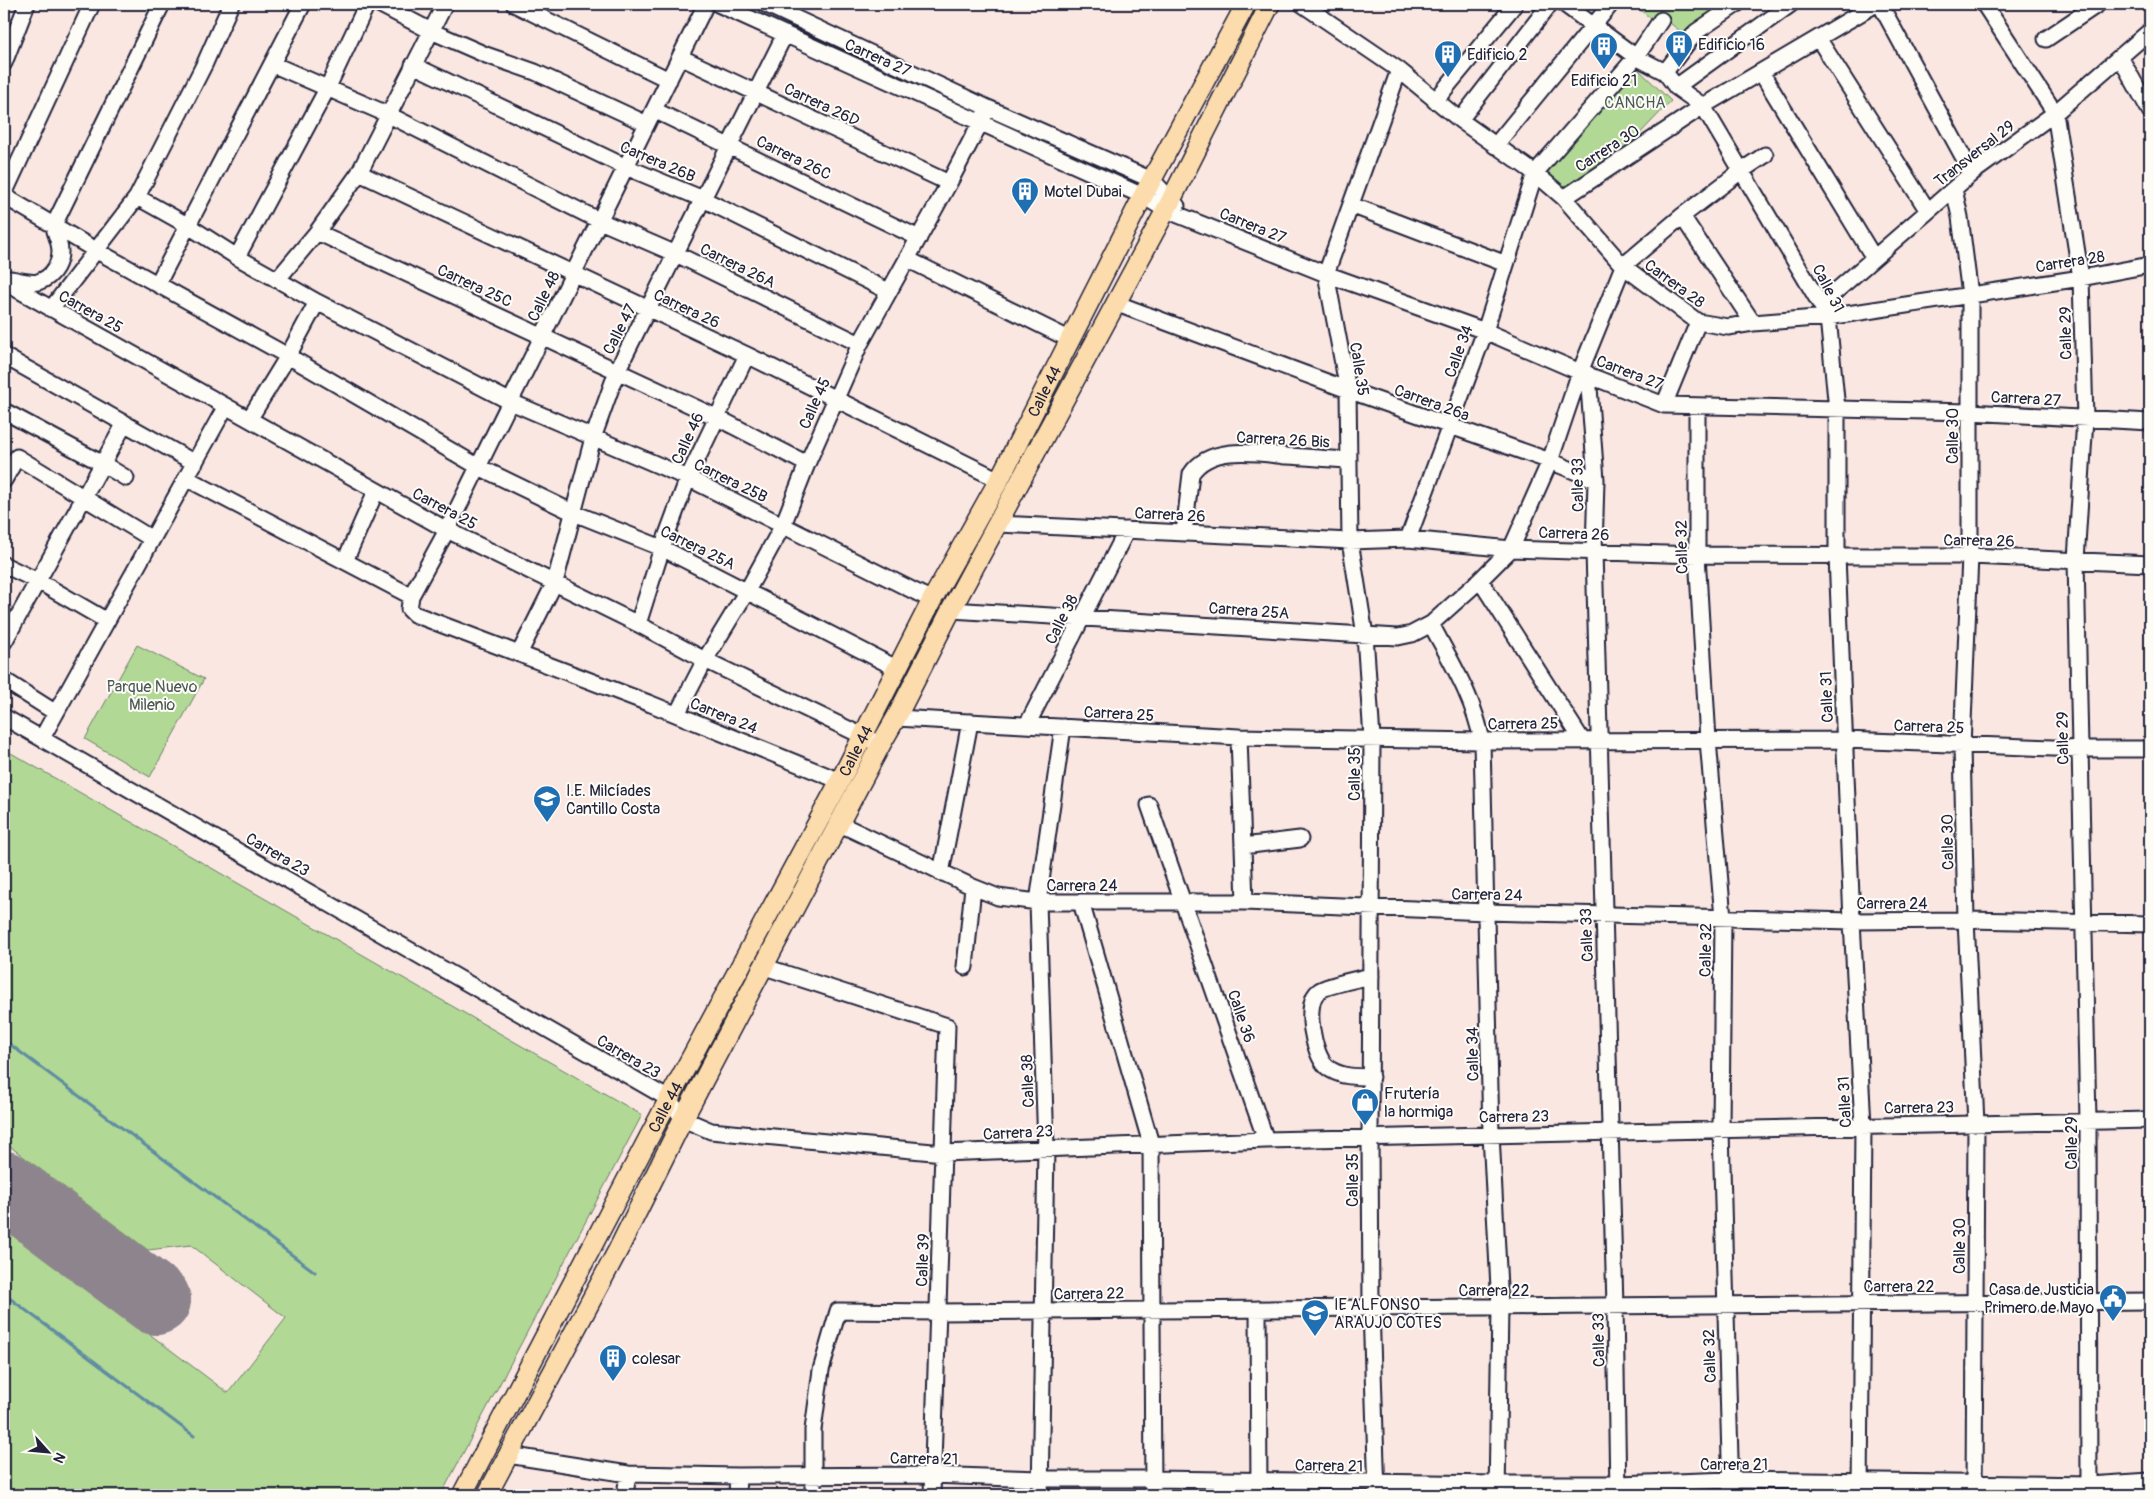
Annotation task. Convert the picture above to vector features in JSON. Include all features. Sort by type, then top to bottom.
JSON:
[{"type":"main road","name":"Calle 44","points":[[462,1495],[669,1100],[840,781],[861,735],[898,669],[932,600],[999,480],[1147,188],[1246,4]]},
{"type":"main road","name":"Calle 44","points":[[487,1495],[618,1250],[684,1119],[840,824],[880,744],[896,718],[951,610],[1168,205],[1270,4]]},
{"type":"street","points":[[4,62],[27,4]]},
{"type":"street","points":[[4,195],[11,158],[92,4]]},
{"type":"street","points":[[7,279],[37,282],[47,278],[54,271],[59,258],[60,245],[54,225],[162,4]]},
{"type":"street","points":[[51,309],[137,197],[205,63],[231,4]]},
{"type":"street","points":[[158,283],[303,4]]},
{"type":"street","points":[[237,257],[327,89],[367,4]]},
{"type":"street","points":[[379,4],[431,31],[486,55],[535,72],[647,124]]},
{"type":"street","points":[[276,280],[317,232],[359,173],[445,4]]},
{"type":"street","points":[[514,4],[669,80]]},
{"type":"street","name":"Calle 48","points":[[410,599],[448,530],[706,4]]},
{"type":"street","name":"Carrera 27","points":[[718,4],[980,123],[1147,188]]},
{"type":"street","name":"Carrera 27","points":[[765,4],[988,108],[1147,188],[1186,217],[1326,274],[1485,331],[1664,405],[1970,412],[2150,422]]},
{"type":"street","name":"Carrera 28","points":[[1302,4],[1399,70],[1460,120],[1535,173],[1564,198],[1623,266],[1698,322],[1728,328],[1824,311],[1970,295],[2082,278],[2150,265]]},
{"type":"street","points":[[1435,101],[1515,4]]},
{"type":"street","points":[[1460,120],[1550,4]]},
{"type":"street","name":"Calle 31","points":[[1564,4],[1636,57],[1665,72],[1676,88],[1703,106],[1824,311],[1837,410],[1838,556],[1852,921],[1863,1125],[1860,1489]]},
{"type":"street","points":[[1495,146],[1611,4]]},
{"type":"street","points":[[1665,72],[1696,32],[1737,4]]},
{"type":"street","points":[[1676,88],[1791,4]]},
{"type":"street","name":"Carrera 30","points":[[1564,198],[1703,106],[1876,4]]},
{"type":"street","points":[[1880,4],[1972,173]]},
{"type":"street","name":"Calle 29","points":[[1984,4],[2055,113],[2082,278],[2084,419],[2076,560],[2088,1121],[2090,1490]]},
{"type":"street","points":[[2046,39],[2098,4]]},
{"type":"street","points":[[1535,173],[1636,57],[1661,20]]},
{"type":"street","name":"Transversal 29","points":[[1824,311],[1874,258],[1972,173],[2055,113],[2150,31]]},
{"type":"street","name":"Calle 47","points":[[519,654],[554,582],[574,513],[592,438],[618,370],[785,34]]},
{"type":"street","points":[[1818,38],[1928,211]]},
{"type":"street","name":"Carrera 26D","points":[[680,56],[949,184]]},
{"type":"street","points":[[2120,57],[2150,111]]},
{"type":"street","name":"Carrera 26A","points":[[272,64],[389,115],[600,221],[676,254],[860,344]]},
{"type":"street","name":"Carrera 26B","points":[[413,65],[626,167],[703,199],[888,291]]},
{"type":"street","points":[[1326,274],[1399,70]]},
{"type":"street","points":[[1761,72],[1874,258]]},
{"type":"street","name":"Calle 45","points":[[677,714],[705,660],[747,591],[783,525],[835,398],[860,344],[949,184],[988,108]]},
{"type":"street","name":"Carrera 26C","points":[[654,110],[730,145],[919,238]]},
{"type":"street","points":[[1623,266],[1682,216],[1765,155]]},
{"type":"street","name":"Carrera 26","points":[[359,173],[746,355],[999,480]]},
{"type":"street","name":"Calle 34","points":[[1408,539],[1485,331],[1535,173]]},
{"type":"street","name":"Calle 30","points":[[1954,189],[1960,217],[1970,295],[1970,556],[1962,746],[1966,920],[1976,1123],[1974,1489]]},
{"type":"street","name":"Carrera 25A","points":[[4,195],[97,251],[288,356],[479,467],[574,513],[662,548],[898,669]]},
{"type":"street","name":"Carrera 25B","points":[[137,197],[188,224],[237,257],[276,280],[511,402],[688,478],[932,600]]},
{"type":"street","points":[[1351,205],[1506,264]]},
{"type":"street","points":[[1682,216],[1753,323]]},
{"type":"street","name":"Carrera 25C","points":[[317,232],[618,370],[716,417],[807,464]]},
{"type":"street","points":[[907,259],[1069,339]]},
{"type":"street","name":"Calle 33","points":[[1618,1490],[1615,1306],[1594,551],[1596,480],[1584,373],[1623,266]]},
{"type":"street","name":"Calle 35","points":[[1326,274],[1348,390],[1350,541],[1365,635],[1372,738],[1370,1138],[1371,1308],[1376,1489]]},
{"type":"street","name":"Carrera 25","points":[[7,279],[51,309],[250,418],[376,491],[448,530],[638,624],[705,660],[880,744]]},
{"type":"street","points":[[250,418],[288,356],[317,302]]},
{"type":"street","name":"Carrera 26a","points":[[1115,303],[1449,427],[1550,461],[1596,480]]},
{"type":"street","points":[[1664,405],[1698,322]]},
{"type":"street","name":"Calle 46","points":[[638,624],[662,548],[688,478],[746,355]]},
{"type":"street","points":[[4,356],[195,463]]},
{"type":"street","points":[[1511,549],[1550,461],[1584,373]]},
{"type":"street","points":[[42,738],[226,406]]},
{"type":"street","name":"Calle 32","points":[[1697,406],[1697,555],[1708,740],[1723,918],[1721,1130],[1731,1488]]},
{"type":"street","points":[[4,411],[126,478]]},
{"type":"street","points":[[4,642],[125,423]]},
{"type":"street","name":"Carrera 26 Bis","points":[[1184,532],[1191,474],[1196,466],[1203,461],[1238,452],[1349,460]]},
{"type":"street","points":[[4,480],[17,458],[152,539]]},
{"type":"street","name":"Carrera 24","points":[[186,478],[345,561],[410,599],[409,609],[414,614],[652,704],[840,781]]},
{"type":"street","points":[[345,561],[376,491]]},
{"type":"street","name":"Carrera 26","points":[[998,524],[1350,541],[1408,539],[1511,549],[1697,555],[1970,556],[2150,564]]},
{"type":"street","name":"Calle 38","points":[[1027,725],[1127,530]]},
{"type":"street","name":"Carrera 25A","points":[[951,610],[1398,637],[1412,634],[1431,624],[1511,549]]},
{"type":"street","points":[[4,565],[38,581],[107,620]]},
{"type":"street","points":[[1480,580],[1582,740]]},
{"type":"street","name":"Calle 34","points":[[1431,624],[1469,697],[1478,718],[1482,741],[1491,1134],[1500,1307],[1497,1490]]},
{"type":"street","points":[[4,680],[56,713]]},
{"type":"street","name":"Carrera 23","points":[[4,717],[669,1100],[684,1119],[711,1131],[943,1153],[1266,1140],[2150,1120]]},
{"type":"street","name":"Carrera 25","points":[[896,718],[1239,737],[1482,741],[1845,740],[1962,746],[2150,750]]},
{"type":"street","points":[[941,873],[970,722]]},
{"type":"street","name":"Calle 38","points":[[1040,1495],[1046,1148],[1038,902],[1063,727]]},
{"type":"street","points":[[1239,737],[1245,902]]},
{"type":"street","name":"Calle 36","points":[[1149,805],[1266,1140]]},
{"type":"street","name":"Carrera 24","points":[[840,824],[941,873],[998,897],[1038,902],[1245,902],[1486,912],[1723,918],[2150,924]]},
{"type":"street","points":[[1243,846],[1300,839]]},
{"type":"street","points":[[965,967],[973,887]]},
{"type":"street","points":[[1082,902],[1151,1144],[1153,1495]]},
{"type":"street","name":"Calle 39","points":[[765,967],[947,1026],[932,1495]]},
{"type":"street","points":[[1371,976],[1320,990],[1313,997],[1310,1008],[1314,1041],[1326,1066],[1334,1072],[1352,1077],[1371,1077]]},
{"type":"street","name":"Carrera 22","points":[[813,1474],[814,1430],[822,1370],[838,1311],[938,1312],[2150,1301]]},
{"type":"street","points":[[1258,1309],[1259,1488]]},
{"type":"street","name":"Carrera 21","points":[[508,1455],[628,1474],[738,1476],[813,1474],[932,1475],[1040,1480],[1153,1479],[1259,1488],[2090,1490],[2150,1481]]},
{"type":"street","points":[[625,1495],[628,1474]]},
{"type":"street","points":[[813,1474],[813,1495]]},
{"type":"street","points":[[737,1495],[738,1476]]},
{"type":"green space","points":[[1632,4],[1730,4],[1688,37],[1662,17],[1657,23]]},
{"type":"green space","name":"CANCHA","points":[[1635,66],[1671,101],[1629,145],[1563,192],[1544,171]]},
{"type":"green space","name":"Parque Nuevo Milenio","points":[[137,645],[204,679],[150,777],[85,739]]},
{"type":"green space","points":[[4,749],[642,1115],[441,1495],[4,1495],[4,1225],[228,1393],[286,1318],[191,1245],[148,1250],[4,1142]]},
{"type":"waterway","points":[[4,1040],[315,1272]]},
{"type":"waterway","points":[[4,1294],[194,1436]]},
{"type":"runway","points":[[4,1186],[156,1300]]},
{"type":"place","name":"Edificio 16","points":[[1679,68]]},
{"type":"place","name":"Edificio 21","points":[[1604,70]]},
{"type":"place","name":"Edificio 2","points":[[1448,78]]},
{"type":"place","name":"Motel Dubai","points":[[1025,215]]},
{"type":"place","name":"I.E. Milcíades Cantillo Costa","points":[[547,823]]},
{"type":"place","name":"Frutería la hormiga","points":[[1365,1126]]},
{"type":"place","name":"Casa de Justicia Primero de Mayo","points":[[2113,1322]]},
{"type":"place","name":"IE ALFONSO ARAUJO COTES","points":[[1315,1337]]},
{"type":"place","name":"colesar","points":[[613,1382]]}]
